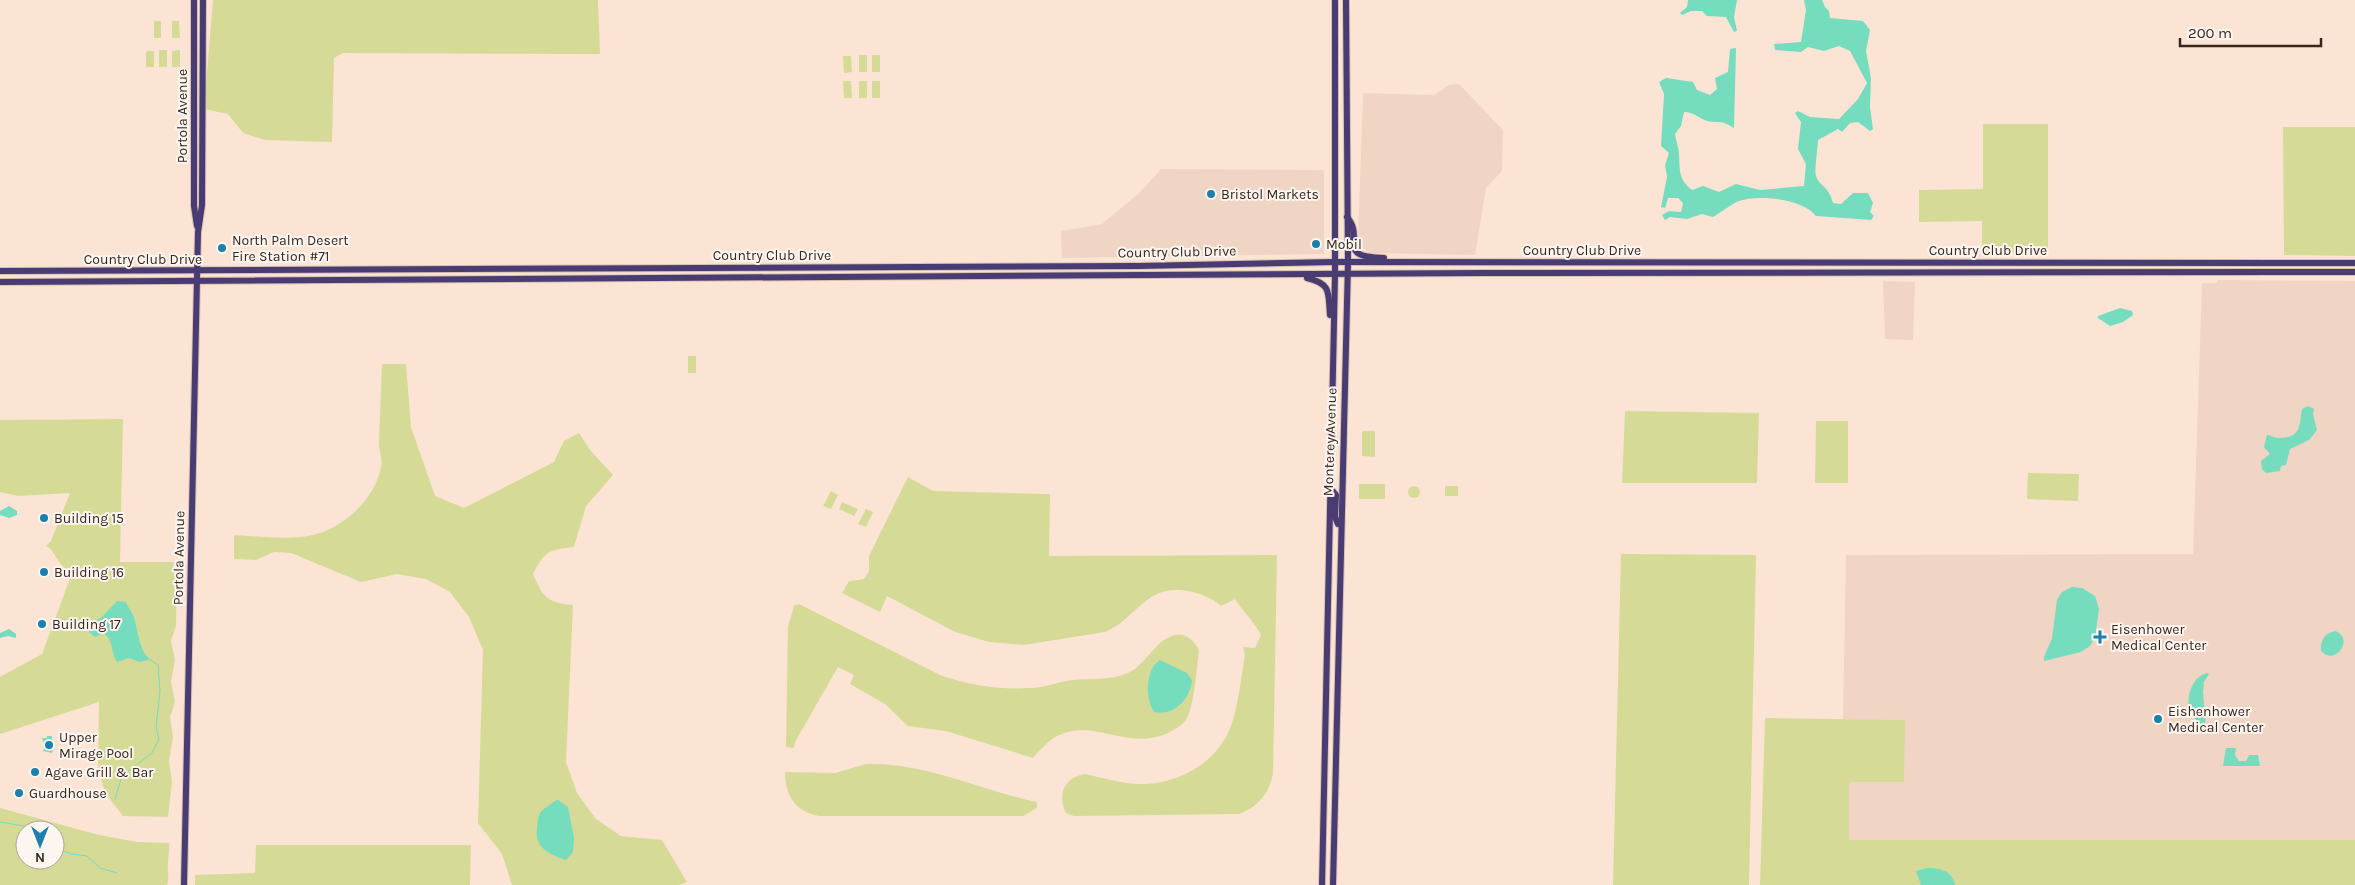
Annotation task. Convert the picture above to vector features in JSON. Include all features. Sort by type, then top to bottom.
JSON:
[{"type":"main road","name":"Portola Avenue","points":[[194,0],[194,206],[198,232]]},
{"type":"main road","name":"Portola Avenue","points":[[184,885],[198,232],[202,205],[203,0]]},
{"type":"main road","name":"Monterey Avenue","points":[[1322,885],[1335,275],[1336,0]]},
{"type":"main road","name":"Monterey Avenue","points":[[1333,885],[1340,530],[1348,275],[1346,0]]},
{"type":"main road","points":[[194,71],[198,83],[198,104],[202,109]]},
{"type":"main road","points":[[1347,216],[1352,223],[1353,246],[1357,252],[1365,258],[1394,258],[1402,262]]},
{"type":"main road","name":"Country Club Drive","points":[[0,271],[1145,266],[1335,262],[2355,263]]},
{"type":"main road","points":[[1888,272],[1910,269],[1914,266],[1914,262]]},
{"type":"main road","points":[[2297,272],[2328,267],[2331,262]]},
{"type":"main road","points":[[249,280],[251,275],[274,270]]},
{"type":"main road","name":"Country Club Drive","points":[[0,282],[1888,272],[2355,272]]},
{"type":"main road","points":[[1296,275],[1318,280],[1325,286],[1328,291],[1334,333]]},
{"type":"main road","points":[[1330,488],[1336,495],[1335,516],[1340,530]]},
{"type":"main road","points":[[1324,809],[1326,838],[1334,849]]},
{"type":"shaded area","points":[[1459,84],[1503,130],[1502,171],[1486,188],[1475,255],[1370,253],[1362,247],[1358,239],[1363,93],[1434,95],[1449,85]]},
{"type":"shaded area","points":[[1161,169],[1324,170],[1324,254],[1062,258],[1061,231],[1102,224],[1139,193]]},
{"type":"shaded area","name":"Eisenhower Medical Center","points":[[2218,280],[2355,281],[2355,840],[1849,840],[1849,782],[1905,721],[1843,719],[1846,555],[2193,554],[2202,283],[2216,283]]},
{"type":"shaded area","points":[[1883,281],[1915,282],[1913,340],[1885,339]]},
{"type":"green space","points":[[213,0],[598,0],[600,54],[343,53],[334,58],[332,142],[265,140],[243,133],[228,114],[204,109]]},
{"type":"green space","points":[[154,21],[161,21],[161,38],[154,38]]},
{"type":"green space","points":[[172,21],[179,21],[180,38],[172,38]]},
{"type":"green space","points":[[159,50],[167,50],[167,67],[159,67]]},
{"type":"green space","points":[[180,50],[180,67],[172,67],[172,51]]},
{"type":"green space","points":[[146,51],[154,51],[154,67],[146,67]]},
{"type":"green space","points":[[859,55],[867,55],[867,72],[859,72]]},
{"type":"green space","points":[[872,55],[880,55],[880,72],[872,72]]},
{"type":"green space","points":[[843,56],[851,56],[852,72],[844,73]]},
{"type":"green space","points":[[843,81],[851,81],[852,98],[844,98]]},
{"type":"green space","points":[[859,81],[867,81],[867,98],[859,98]]},
{"type":"green space","points":[[872,81],[880,81],[880,98],[872,98]]},
{"type":"green space","points":[[1983,124],[2048,124],[2048,252],[1982,253],[1982,221],[1919,222],[1919,190],[1983,189]]},
{"type":"green space","points":[[2283,127],[2355,127],[2355,256],[2284,255]]},
{"type":"green space","points":[[688,356],[696,356],[696,373],[688,373]]},
{"type":"green space","points":[[382,364],[406,364],[411,427],[435,496],[464,508],[554,462],[564,441],[579,433],[590,450],[613,475],[586,506],[574,547],[558,549],[548,553],[541,560],[533,574],[547,597],[557,603],[573,605],[566,762],[577,793],[596,819],[621,836],[662,840],[687,882],[679,885],[512,885],[502,854],[478,823],[483,650],[469,617],[450,592],[426,579],[397,574],[361,582],[291,553],[274,552],[256,560],[234,559],[234,535],[284,538],[314,535],[340,523],[362,504],[377,480],[381,464],[379,444]]},
{"type":"green space","points":[[1625,411],[1759,413],[1757,483],[1622,483]]},
{"type":"green space","points":[[123,419],[120,562],[174,562],[173,567],[177,567],[176,626],[171,641],[175,660],[171,681],[175,702],[170,717],[173,737],[169,761],[172,782],[168,817],[123,816],[106,794],[98,772],[99,702],[0,734],[0,677],[42,654],[72,573],[62,566],[52,550],[46,546],[51,541],[70,493],[18,496],[0,492],[0,420]]},
{"type":"green space","points":[[1816,421],[1848,421],[1848,483],[1815,483]]},
{"type":"green space","points":[[1362,431],[1375,431],[1375,457],[1362,456]]},
{"type":"green space","points":[[2028,473],[2079,474],[2078,501],[2027,499]]},
{"type":"green space","points":[[908,477],[933,491],[1050,494],[1049,556],[1277,555],[1273,774],[1269,788],[1262,799],[1252,808],[1239,814],[1074,816],[1066,813],[1062,800],[1064,788],[1067,783],[1078,776],[1085,774],[1115,781],[1146,784],[1173,779],[1186,774],[1209,758],[1219,748],[1232,723],[1245,655],[1243,647],[1255,648],[1261,635],[1235,599],[1221,606],[1200,594],[1177,590],[1153,596],[1117,626],[1105,632],[1024,645],[989,642],[955,632],[887,596],[880,612],[842,593],[849,581],[864,579],[869,571],[869,556]]},
{"type":"green space","points":[[1359,484],[1385,484],[1385,499],[1359,499]]},
{"type":"green space","points":[[1412,486],[1416,486],[1420,492],[1416,498],[1412,498],[1408,494],[1408,490]]},
{"type":"green space","points":[[1445,486],[1458,486],[1458,496],[1445,496]]},
{"type":"green space","points":[[831,491],[838,495],[831,509],[823,506]]},
{"type":"green space","points":[[842,502],[858,509],[854,516],[839,509]]},
{"type":"green space","points":[[866,509],[873,512],[866,527],[858,524]]},
{"type":"green space","points":[[1621,554],[1756,555],[1749,885],[1613,885]]},
{"type":"green space","points":[[799,604],[940,675],[962,682],[996,687],[1035,688],[1072,680],[1121,676],[1134,669],[1169,637],[1184,635],[1199,650],[1192,704],[1187,718],[1170,732],[1141,739],[1101,732],[1075,731],[1054,738],[1033,758],[946,731],[908,726],[885,704],[850,684],[854,675],[838,667],[795,742],[794,748],[786,747],[788,627],[794,606]]},
{"type":"green space","points":[[1765,718],[1905,720],[1904,782],[1849,782],[1849,840],[2355,840],[2355,885],[1760,885]]},
{"type":"green space","points":[[866,764],[910,767],[931,772],[1037,802],[1037,808],[1023,816],[819,816],[798,807],[793,802],[787,788],[785,772],[835,773]]},
{"type":"green space","points":[[0,808],[44,820],[15,820],[15,870],[65,870],[65,826],[99,835],[137,842],[169,843],[167,885],[0,885]]},
{"type":"green space","points":[[256,845],[471,845],[470,885],[195,885],[195,875],[255,873]]},
{"type":"water","points":[[1688,0],[1737,0],[1734,17],[1737,31],[1734,32],[1726,17],[1707,16],[1702,11],[1691,11],[1682,15],[1680,13],[1687,7]]},
{"type":"water","points":[[1804,0],[1822,0],[1829,11],[1830,18],[1863,21],[1870,30],[1866,51],[1871,78],[1870,107],[1873,129],[1870,131],[1858,122],[1850,123],[1842,132],[1838,129],[1818,140],[1816,174],[1818,180],[1829,193],[1833,203],[1841,204],[1853,193],[1868,193],[1873,203],[1870,212],[1874,216],[1871,220],[1816,216],[1802,205],[1769,198],[1757,198],[1739,201],[1713,217],[1702,214],[1687,219],[1670,217],[1665,220],[1662,215],[1669,211],[1681,212],[1683,203],[1678,198],[1668,198],[1665,208],[1661,207],[1667,177],[1665,165],[1669,153],[1661,146],[1664,94],[1659,82],[1666,78],[1693,82],[1697,90],[1710,95],[1717,89],[1715,78],[1728,72],[1730,49],[1736,48],[1734,128],[1720,122],[1707,121],[1684,112],[1681,126],[1675,134],[1679,149],[1680,170],[1684,182],[1692,190],[1703,186],[1719,192],[1736,184],[1760,190],[1804,186],[1806,164],[1798,149],[1801,122],[1795,113],[1798,111],[1810,117],[1839,119],[1858,99],[1867,83],[1850,51],[1839,46],[1824,51],[1808,47],[1801,52],[1775,50],[1774,44],[1801,42],[1806,10]]},
{"type":"water","points":[[2120,308],[2132,311],[2133,315],[2123,322],[2110,326],[2098,318],[2098,316]]},
{"type":"water","points":[[2308,406],[2314,409],[2313,414],[2317,430],[2309,440],[2290,449],[2286,465],[2281,466],[2280,471],[2266,473],[2262,469],[2261,461],[2270,454],[2264,447],[2267,435],[2278,438],[2291,436],[2298,429],[2302,409]]},
{"type":"water","points":[[9,506],[17,511],[17,515],[9,518],[0,515],[0,511]]},
{"type":"water","points":[[2072,587],[2082,588],[2095,596],[2099,609],[2095,638],[2090,646],[2081,652],[2044,661],[2052,638],[2057,600],[2062,592]]},
{"type":"water","points":[[117,601],[126,602],[132,613],[143,651],[149,658],[148,660],[139,662],[129,658],[117,662],[109,639],[103,633],[95,637],[89,632],[89,624],[101,618]]},
{"type":"water","points":[[9,629],[16,634],[16,638],[8,636],[0,638],[0,633]]},
{"type":"water","points":[[2335,631],[2341,634],[2343,644],[2337,653],[2327,655],[2321,651],[2322,641],[2325,636]]},
{"type":"water","points":[[1160,660],[1187,673],[1192,680],[1185,700],[1175,709],[1162,713],[1154,712],[1148,692],[1151,670]]},
{"type":"water","points":[[2207,673],[2209,674],[2204,682],[2203,692],[2206,729],[2192,715],[2189,705],[2189,693],[2198,678]]},
{"type":"water","name":"Upper Mirage Pool","points":[[47,736],[52,736],[52,742],[54,742],[52,753],[43,751],[45,746],[42,738],[47,738]]},
{"type":"water","points":[[2226,748],[2236,748],[2235,755],[2239,761],[2246,761],[2249,755],[2258,755],[2260,766],[2223,766]]},
{"type":"water","points":[[558,800],[568,807],[574,838],[573,852],[566,860],[554,856],[544,849],[538,841],[537,835],[539,815],[545,808]]},
{"type":"water","points":[[1928,868],[1949,873],[1955,885],[1921,885],[1916,871]]},
{"type":"waterway","points":[[115,799],[122,776],[152,753],[159,739],[156,727],[160,691],[158,665],[149,659]]},
{"type":"waterway","points":[[0,822],[15,824]]},
{"type":"waterway","points":[[65,852],[87,856],[100,868],[117,873]]},
{"type":"place","name":"Bristol Markets","points":[[1211,194]]},
{"type":"place","name":"Mobil","points":[[1316,244]]},
{"type":"place","name":"North Palm Desert Fire Station #71","points":[[222,248]]},
{"type":"place","name":"Building 15","points":[[44,518]]},
{"type":"place","name":"Building 16","points":[[44,572]]},
{"type":"place","name":"Building 17","points":[[42,624]]},
{"type":"place","name":"Eisenhower Medical Center","points":[[2100,637]]},
{"type":"place","name":"Eishenhower Medical Center","points":[[2158,719]]},
{"type":"place","name":"Upper Mirage Pool","points":[[49,745]]},
{"type":"place","name":"Agave Grill & Bar","points":[[35,772]]},
{"type":"place","name":"Guardhouse","points":[[19,793]]}]
